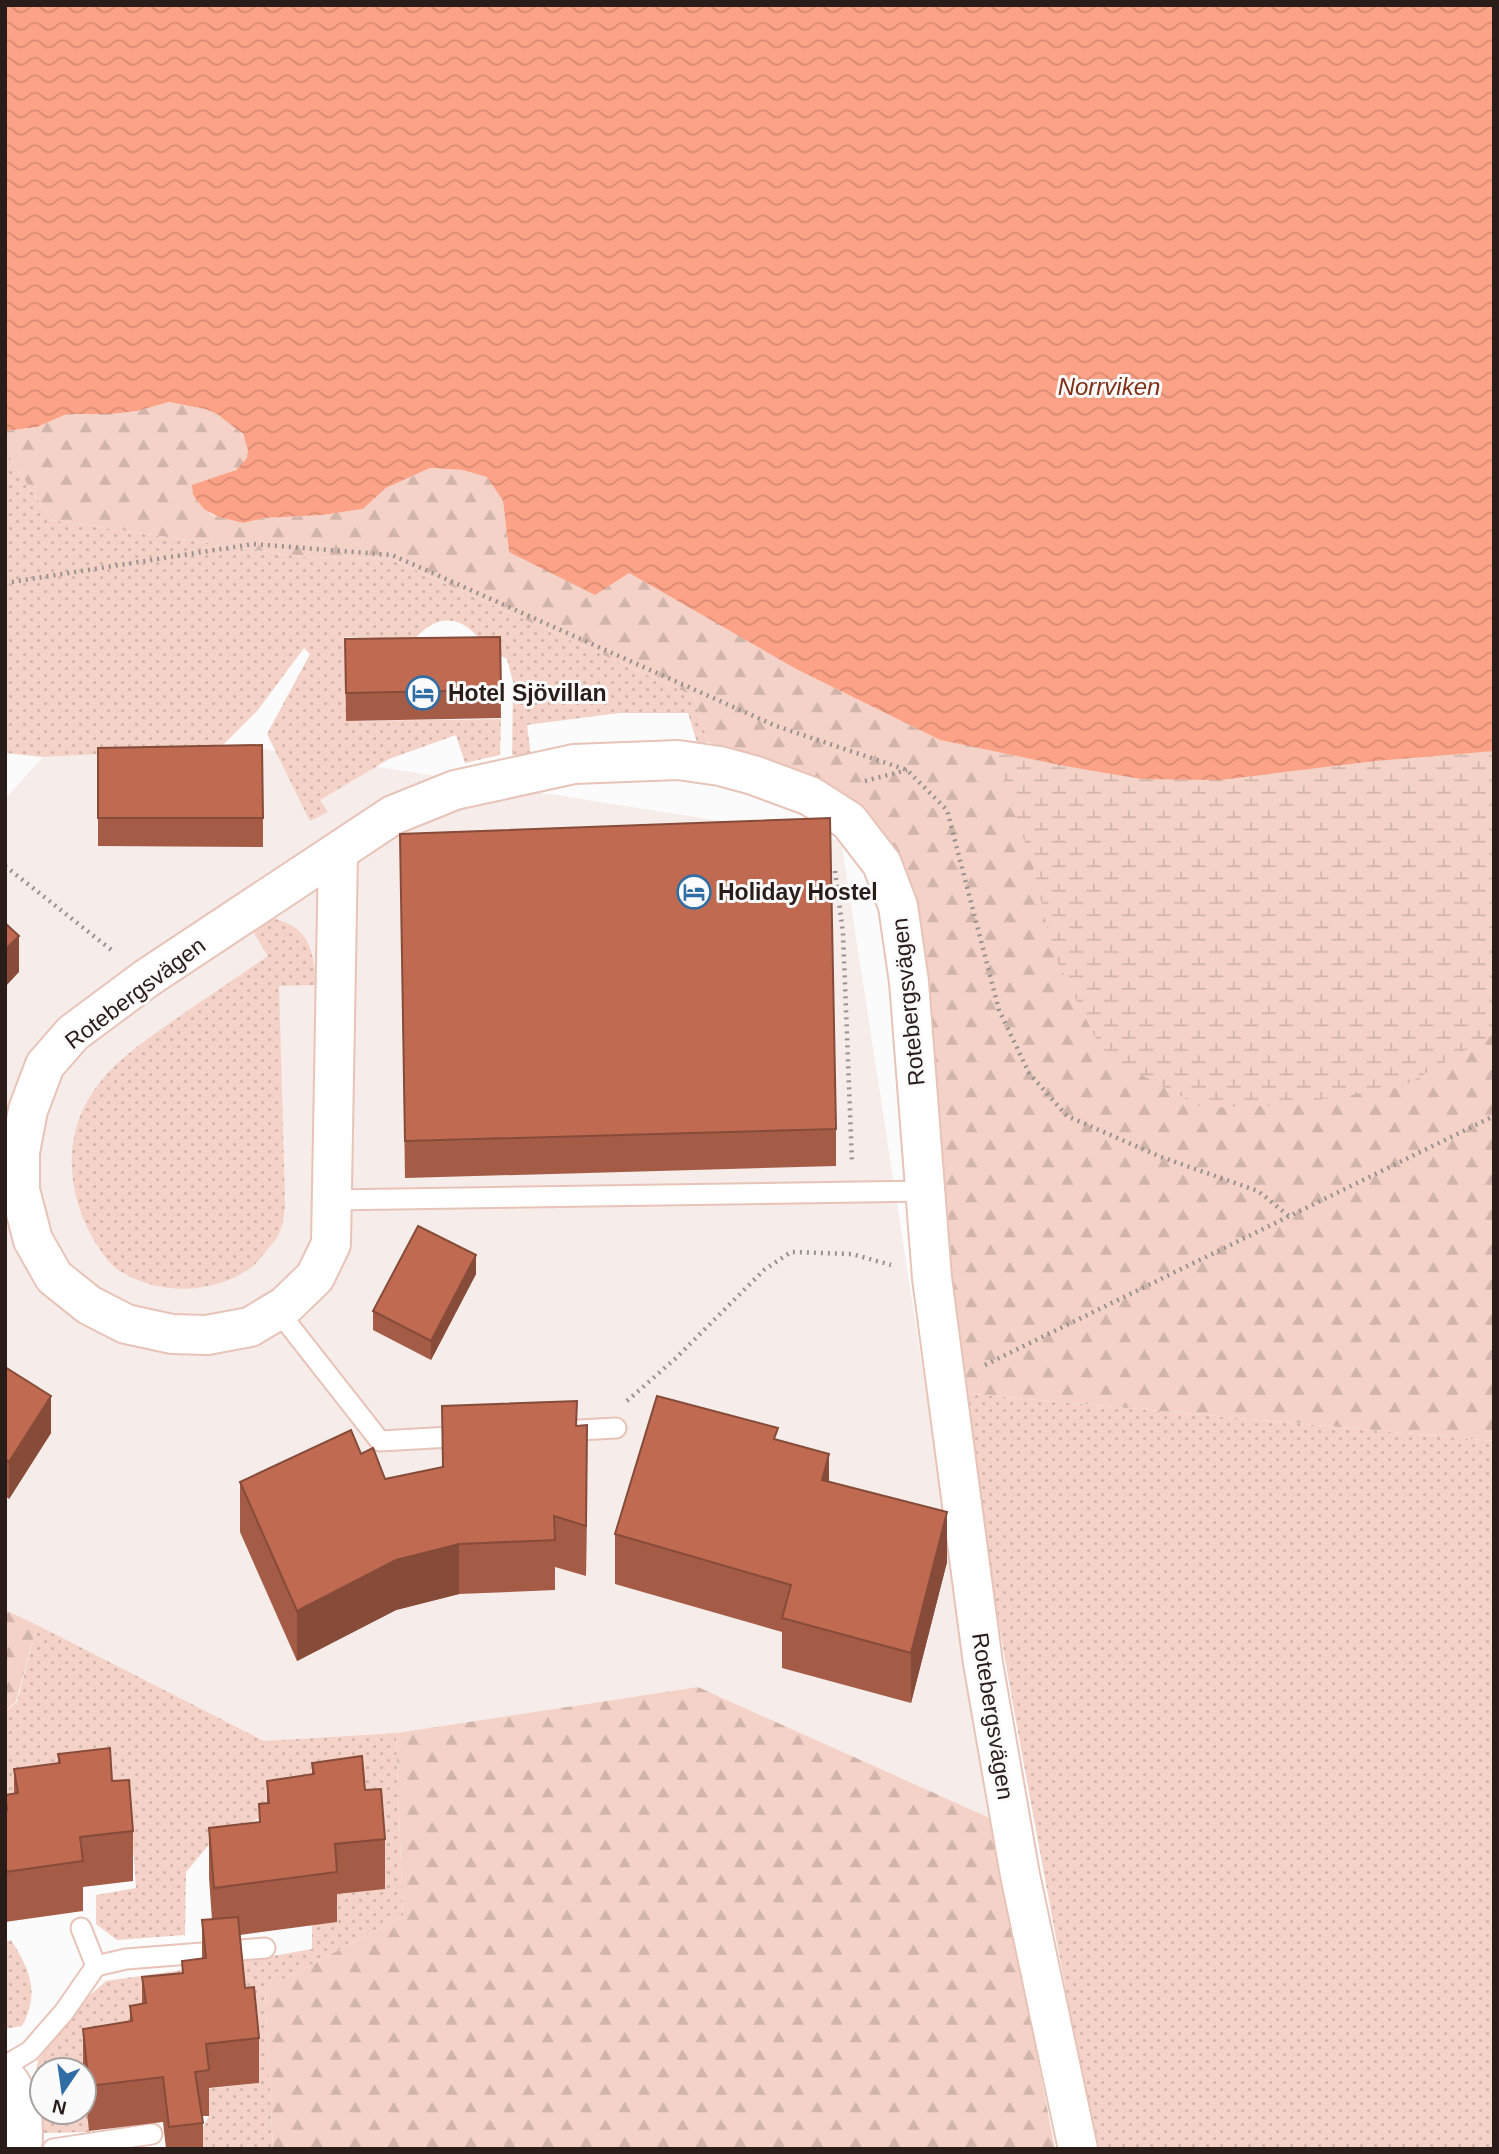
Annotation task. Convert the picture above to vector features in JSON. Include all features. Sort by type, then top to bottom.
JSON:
[{"type":"street","name":"Rotebergsvägen","points":[[338,853],[331,1244],[315,1277],[278,1311],[250,1327],[207,1335],[172,1334],[126,1324],[89,1306],[54,1277],[33,1240],[20,1190],[20,1152],[28,1110],[45,1065],[73,1033],[148,978],[393,815],[455,790],[574,764],[678,760],[720,766],[810,796],[849,821],[882,864],[898,906],[909,982],[932,1278],[982,1663],[1020,1875],[1078,2149]]},
{"type":"street","points":[[5,2076],[20,2104],[22,2149]]},
{"type":"lane","points":[[332,1200],[926,1191]]},
{"type":"lane","points":[[278,1311],[380,1441],[487,1435]]},
{"type":"lane","points":[[541,1432],[616,1428]]},
{"type":"lane","points":[[81,1928],[96,1966]]},
{"type":"lane","points":[[5,2066],[30,2051],[64,2012],[96,1966],[126,1959],[265,1948]]},
{"type":"lane","points":[[53,2149],[152,2133]]},
{"type":"path","points":[[5,866],[148,978]]},
{"type":"path","points":[[834,867],[844,933],[853,1192]]},
{"type":"path","points":[[947,1383],[1494,1116]]},
{"type":"path","points":[[594,1429],[676,1358],[764,1270],[791,1252],[852,1254],[932,1278]]},
{"type":"shaded area","points":[[251,747],[841,840],[992,1819],[698,1687],[396,1733],[264,1741],[5,1610],[5,799],[43,757]]},
{"type":"green space","points":[[169,402],[214,413],[237,429],[247,444],[246,461],[226,477],[209,513],[214,516],[243,523],[265,518],[323,515],[363,509],[386,488],[430,468],[462,470],[487,477],[503,501],[509,552],[629,573],[796,669],[940,740],[1065,766],[1494,751],[1494,1441],[961,1393],[911,884],[850,803],[708,742],[694,696],[391,559],[303,557],[51,520],[5,450],[5,431],[37,427],[67,414],[112,414],[137,411]]},
{"type":"green space","points":[[5,450],[51,520],[303,557],[391,559],[694,696],[708,742],[698,746],[688,713],[619,713],[527,725],[531,756],[512,755],[513,682],[507,659],[487,648],[464,625],[442,621],[428,627],[415,639],[345,637],[346,721],[501,719],[500,755],[465,763],[456,735],[389,759],[320,800],[328,812],[310,821],[267,734],[310,654],[304,648],[257,711],[220,748],[43,757],[5,753]]},
{"type":"green space","points":[[994,751],[1141,779],[1494,751],[1494,1034],[1402,1087],[1286,1105],[1203,1108],[1104,1055],[1053,953],[1033,866]]},
{"type":"green space","points":[[271,918],[294,927],[307,941],[317,985],[279,986],[285,1202],[281,1229],[254,1265],[219,1283],[187,1289],[138,1280],[118,1270],[107,1259],[86,1225],[74,1187],[72,1148],[76,1129],[83,1110],[101,1080],[133,1050],[268,956],[248,923]]},
{"type":"green space","points":[[961,1393],[1494,1441],[1494,2149],[1096,2149],[1008,1677]]},
{"type":"green space","points":[[5,1610],[37,1625],[16,1702],[5,1711]]},
{"type":"green space","points":[[37,1625],[264,1741],[396,1733],[403,1916],[265,1989],[273,2149],[200,2149],[198,2137],[209,2116],[206,2089],[259,2083],[98,2071],[98,2056],[41,2056],[84,2000],[106,1981],[312,1949],[312,1925],[260,1818],[213,1840],[186,1872],[185,1935],[117,1940],[96,1924],[96,1895],[136,1888],[129,1790],[5,1811],[5,1712],[17,1702]]},
{"type":"green space","points":[[698,1687],[992,1819],[1055,2149],[273,2149],[265,1989],[403,1916],[396,1733]]},
{"type":"green space","points":[[11,1940],[28,1972],[31,2003],[22,2026],[5,2029],[5,1942]]},
{"type":"green space","points":[[38,2126],[89,2126],[90,2132],[44,2133]]},
{"type":"water","name":"Norrviken","points":[[5,5],[1494,5],[1494,751],[1375,761],[1220,780],[1141,779],[940,740],[796,669],[629,573],[595,595],[509,552],[503,501],[487,477],[462,470],[430,468],[386,488],[363,509],[323,515],[265,518],[243,523],[218,517],[204,509],[193,495],[192,485],[236,470],[247,458],[248,450],[243,434],[217,414],[205,409],[169,402],[137,411],[112,414],[67,414],[37,427],[5,431]]},
{"type":"building","points":[[500,637],[501,690],[346,693],[345,639]]},
{"type":"building","points":[[262,745],[263,818],[98,818],[98,748]]},
{"type":"building","points":[[830,818],[836,1129],[405,1141],[400,834]]},
{"type":"building","points":[[5,923],[19,936],[5,950]]},
{"type":"building","points":[[418,1226],[476,1255],[431,1341],[373,1311]]},
{"type":"building","points":[[5,1367],[51,1396],[9,1462],[5,1459]]},
{"type":"building","points":[[657,1396],[778,1428],[774,1439],[829,1454],[822,1480],[947,1512],[911,1653],[782,1618],[791,1585],[615,1534]]},
{"type":"building","points":[[577,1401],[576,1426],[587,1425],[586,1526],[554,1516],[555,1540],[459,1544],[396,1560],[297,1611],[240,1482],[351,1430],[361,1454],[373,1448],[385,1479],[443,1467],[442,1406]]},
{"type":"building","points":[[110,1748],[112,1781],[129,1780],[133,1831],[80,1837],[83,1861],[5,1872],[5,1795],[18,1793],[14,1769],[60,1763],[58,1754]]},
{"type":"building","points":[[362,1756],[365,1790],[381,1789],[385,1839],[335,1844],[337,1872],[214,1888],[209,1828],[260,1822],[259,1804],[269,1803],[267,1781],[314,1774],[312,1763]]},
{"type":"building","points":[[238,1917],[245,1988],[254,1987],[259,2038],[206,2044],[209,2070],[195,2072],[203,2123],[169,2127],[163,2077],[98,2085],[98,2056],[86,2056],[83,2029],[132,2021],[130,2006],[146,2003],[142,1977],[183,1973],[182,1961],[206,1958],[202,1920]]},
{"type":"place","name":"Hotel Sjövillan","points":[[423,693]]},
{"type":"place","name":"Holiday Hostel","points":[[694,892]]}]
